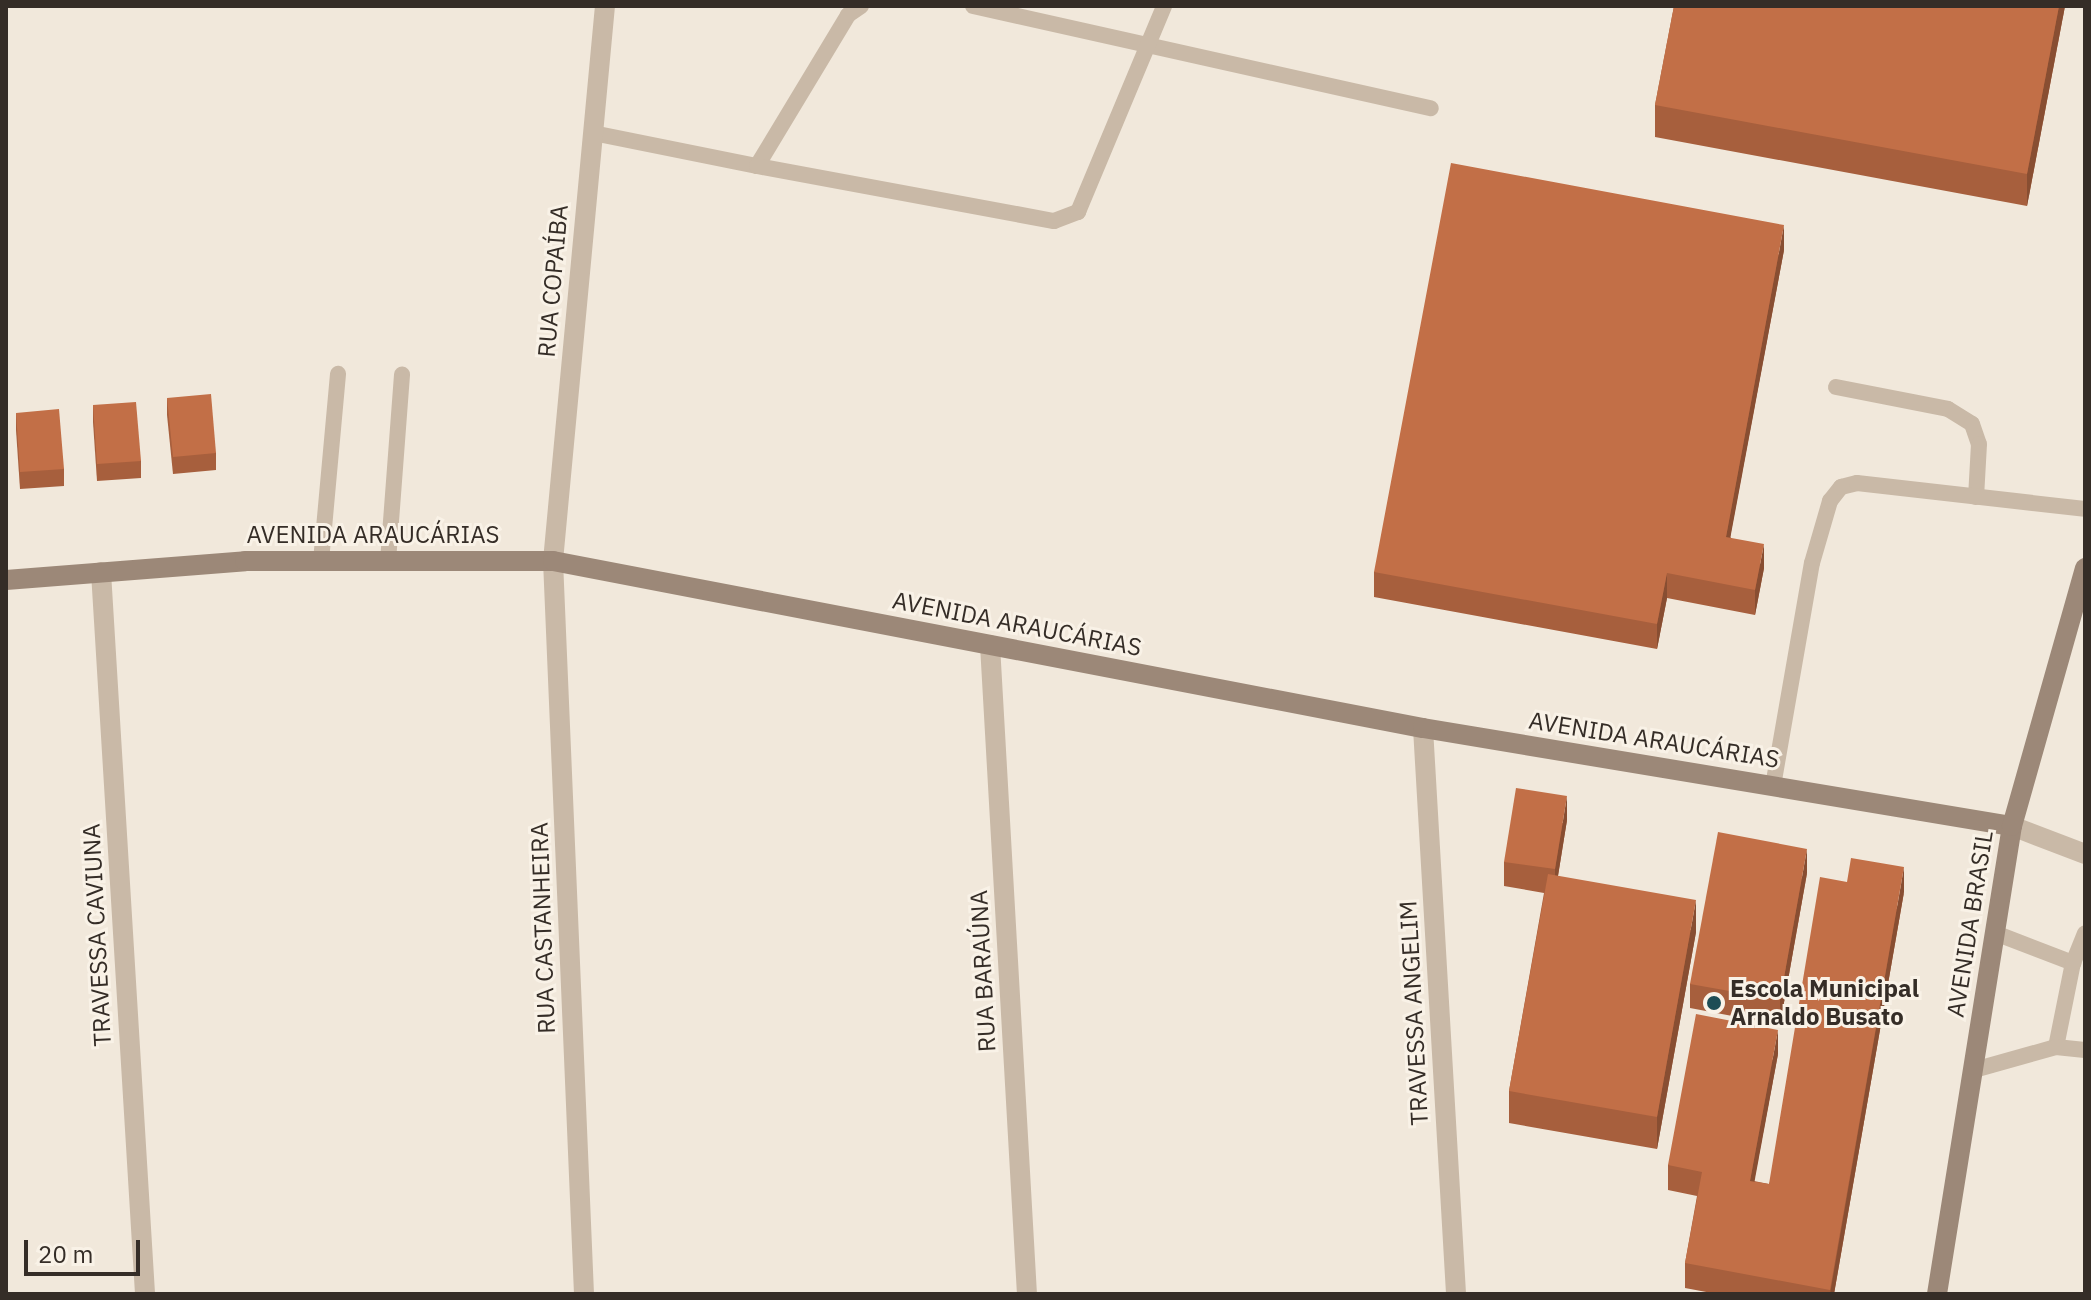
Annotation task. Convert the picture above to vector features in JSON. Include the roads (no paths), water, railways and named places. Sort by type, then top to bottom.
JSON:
[{"type":"main road","name":"AVENIDA ARAUCÁRIAS","points":[[6,580],[321,561],[553,561],[1423,728],[2012,826]]},
{"type":"main road","name":"AVENIDA BRASIL","points":[[1937,1294],[2012,826],[2085,568]]},
{"type":"street","name":"RUA COPAÍBA","points":[[553,561],[605,6]]},
{"type":"street","name":"RUA CASTANHEIRA","points":[[553,561],[584,1294]]},
{"type":"street","name":"TRAVESSA CAVIUNA","points":[[101,572],[145,1294]]},
{"type":"street","name":"RUA BARAÚNA","points":[[990,645],[1027,1294]]},
{"type":"street","name":"TRAVESSA ANGELIM","points":[[1423,728],[1456,1294]]},
{"type":"street","points":[[2012,826],[2085,854]]},
{"type":"lane","points":[[757,166],[848,15],[861,6]]},
{"type":"lane","points":[[973,6],[1431,108]]},
{"type":"lane","points":[[593,133],[1054,221],[1078,212],[1088,194],[1151,46],[1164,6]]},
{"type":"lane","points":[[321,561],[338,374]]},
{"type":"lane","points":[[388,561],[402,375]]},
{"type":"lane","points":[[1836,387],[1948,409],[1972,424],[1979,444],[1976,497]]},
{"type":"lane","points":[[1773,786],[1812,563],[1830,501],[1841,487],[1857,483],[2085,509]]},
{"type":"lane","points":[[1995,933],[2073,963]]},
{"type":"lane","points":[[2056,1047],[2073,963],[2085,933]]},
{"type":"lane","points":[[1974,1070],[2056,1047],[2085,1050]]},
{"type":"place","name":"Escola Municipal Arnaldo Busato","points":[[1714,1003]]}]
